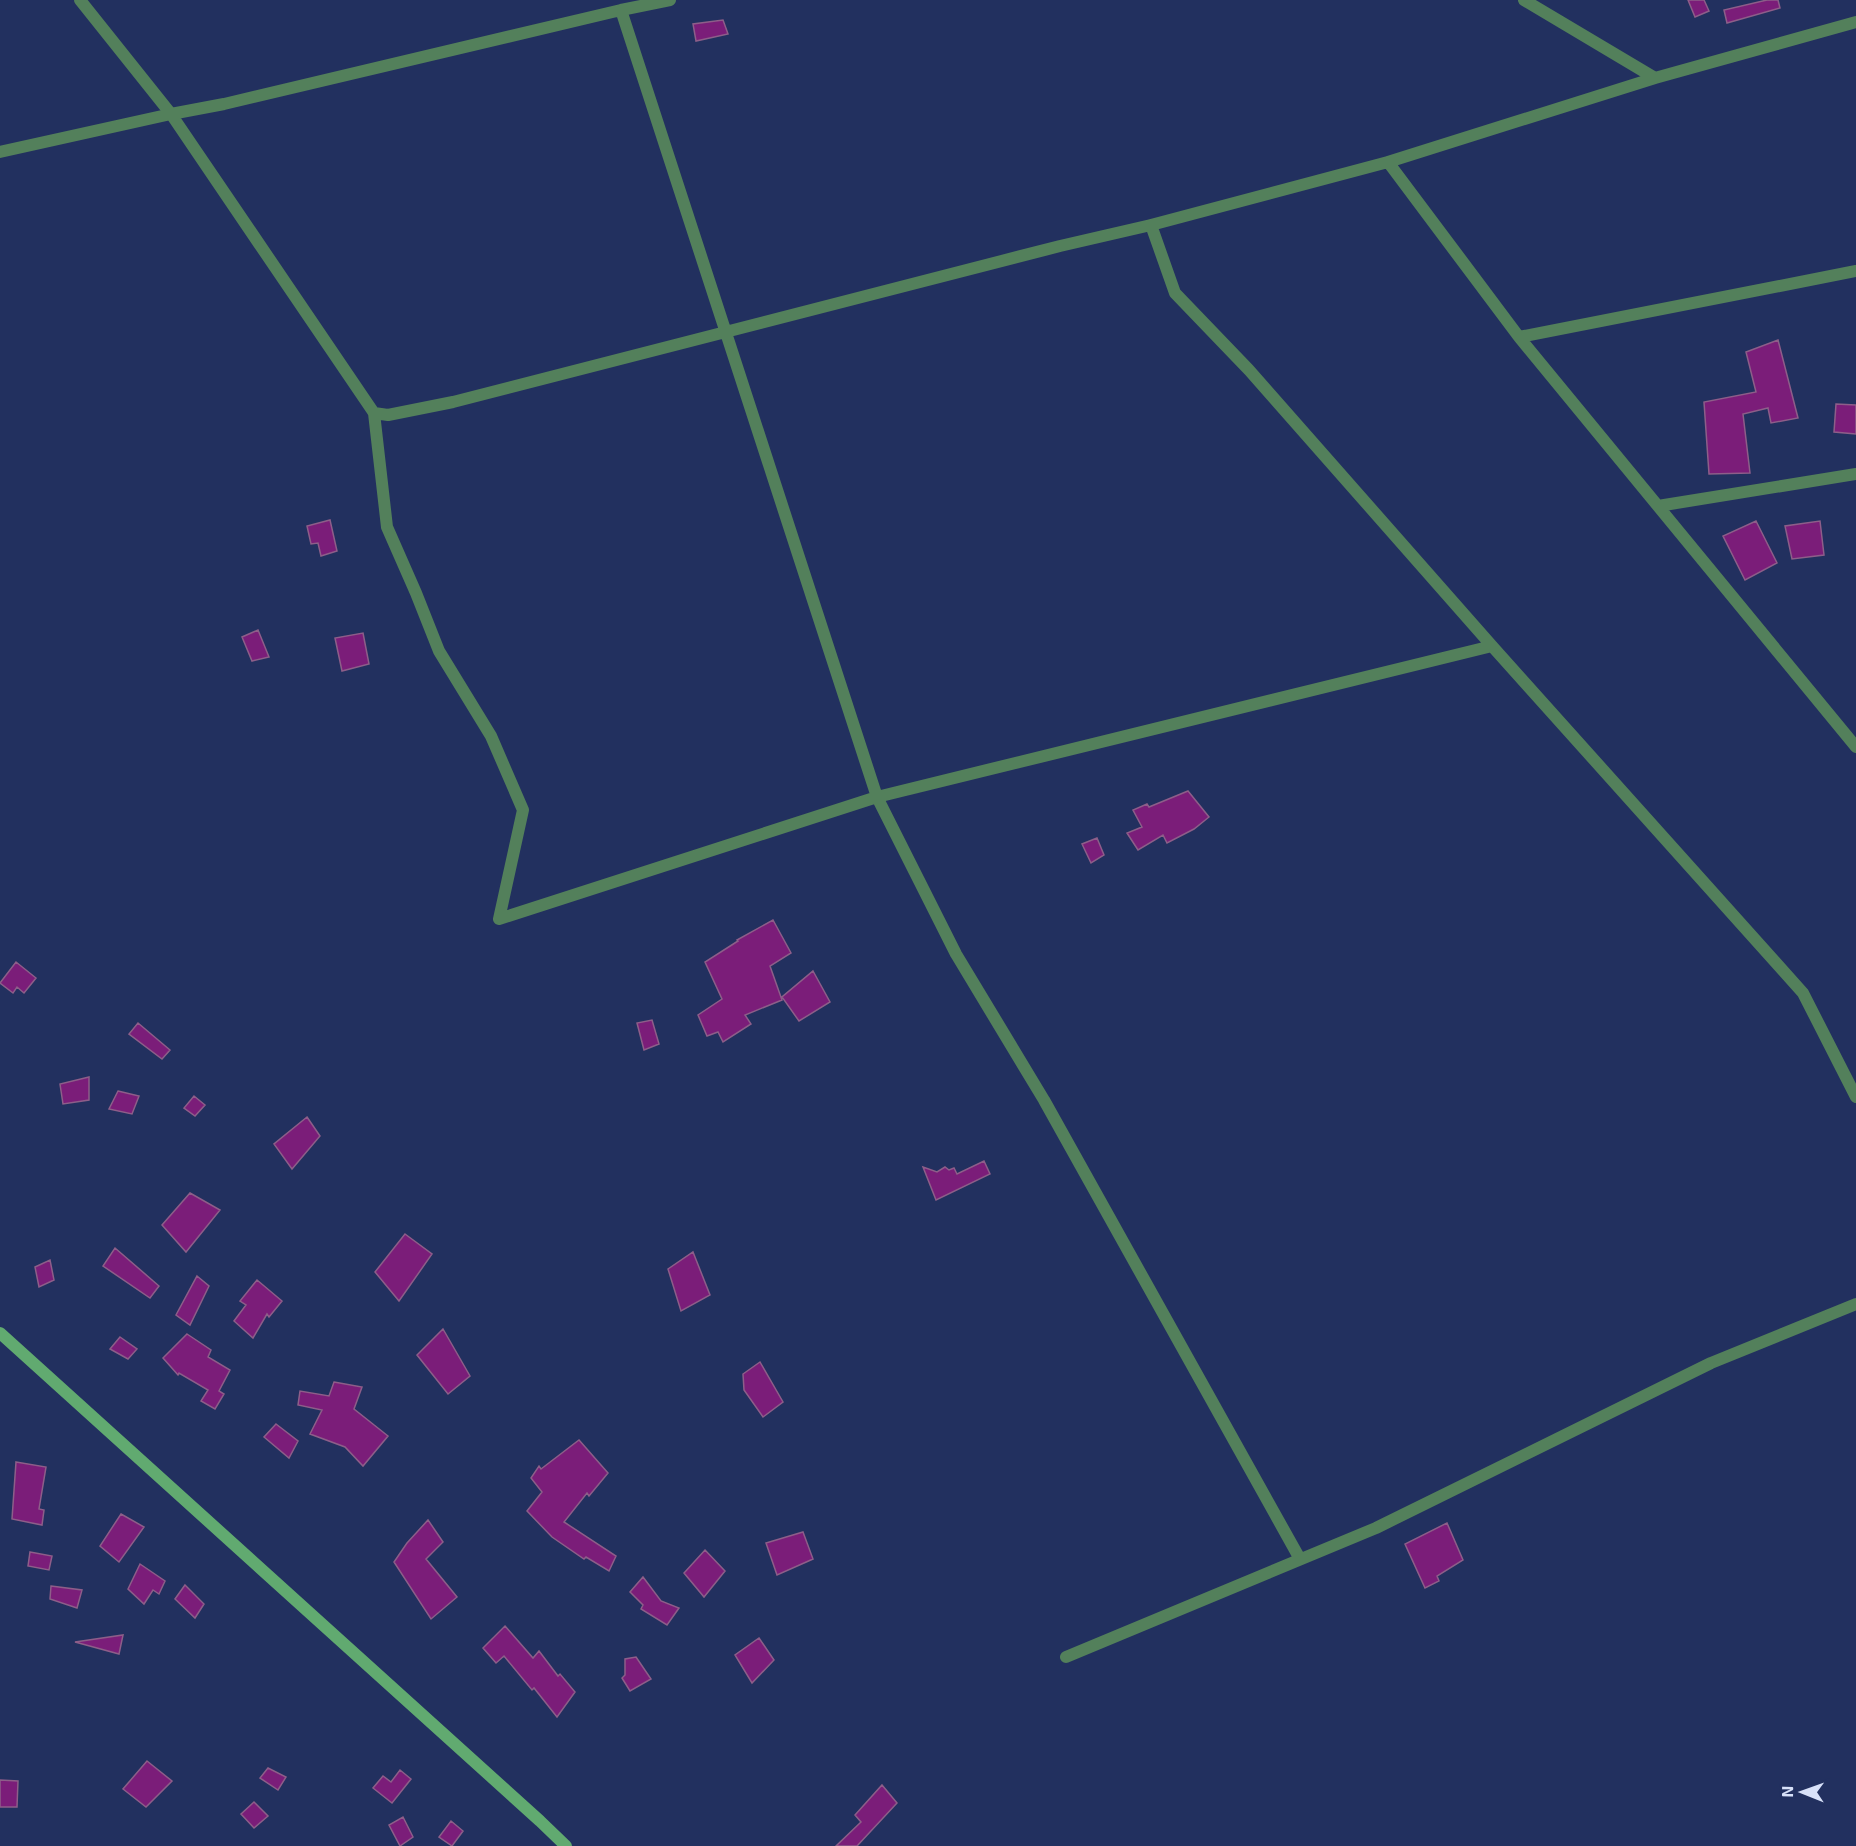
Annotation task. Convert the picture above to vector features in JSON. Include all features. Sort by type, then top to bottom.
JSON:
[{"type":"main road","points":[[0,1333],[566,1846]]},
{"type":"street","points":[[80,0],[171,114],[374,414],[387,527],[439,651],[490,736],[523,810],[499,920],[877,797],[1492,646]]},
{"type":"street","points":[[0,152],[257,97],[670,0]]},
{"type":"street","points":[[1524,0],[1655,78]]},
{"type":"street","points":[[621,10],[877,797],[956,954],[1044,1101],[1300,1559]]},
{"type":"street","points":[[374,414],[388,415],[453,402],[1150,225],[1388,162],[1655,78],[1856,22]]},
{"type":"street","points":[[1388,162],[1519,337],[1856,747]]},
{"type":"street","points":[[1150,225],[1175,293],[1249,370],[1492,646],[1803,993],[1856,1097]]},
{"type":"street","points":[[1519,337],[1856,271]]},
{"type":"street","points":[[1658,506],[1856,474]]},
{"type":"street","points":[[1066,1657],[1376,1528],[1712,1363],[1856,1304]]},
{"type":"building","points":[[1688,0],[1704,0],[1709,11],[1695,17]]},
{"type":"building","points":[[1767,0],[1778,0],[1780,8],[1727,23],[1724,10]]},
{"type":"building","points":[[723,20],[728,34],[696,41],[693,24]]},
{"type":"building","points":[[1778,340],[1798,418],[1771,423],[1768,408],[1743,414],[1750,473],[1709,474],[1704,402],[1756,392],[1746,352]]},
{"type":"building","points":[[1836,404],[1856,405],[1856,434],[1834,432]]},
{"type":"building","points":[[330,520],[337,551],[321,556],[318,543],[311,544],[307,526]]},
{"type":"building","points":[[1756,521],[1777,563],[1745,580],[1723,536]]},
{"type":"building","points":[[1820,521],[1824,555],[1792,559],[1785,526]]},
{"type":"building","points":[[258,630],[269,657],[252,661],[242,637]]},
{"type":"building","points":[[363,633],[369,664],[342,671],[335,638]]},
{"type":"building","points":[[1188,791],[1209,817],[1194,829],[1167,843],[1163,835],[1138,850],[1127,833],[1142,827],[1133,810],[1147,804],[1149,807]]},
{"type":"building","points":[[1097,838],[1104,855],[1091,863],[1082,844]]},
{"type":"building","points":[[773,920],[791,953],[770,966],[782,1000],[745,1015],[751,1024],[723,1042],[718,1032],[707,1036],[698,1015],[722,999],[705,962],[737,940]]},
{"type":"building","points":[[16,962],[36,978],[24,993],[17,987],[13,993],[0,983]]},
{"type":"building","points":[[813,971],[830,1002],[799,1021],[782,997]]},
{"type":"building","points":[[652,1020],[659,1044],[644,1050],[637,1023]]},
{"type":"building","points":[[138,1023],[170,1050],[162,1059],[129,1034]]},
{"type":"building","points":[[89,1077],[89,1100],[63,1104],[60,1084]]},
{"type":"building","points":[[118,1091],[139,1096],[132,1114],[109,1109]]},
{"type":"building","points":[[194,1096],[205,1105],[195,1116],[184,1108]]},
{"type":"building","points":[[307,1117],[320,1136],[292,1169],[274,1144]]},
{"type":"building","points":[[984,1161],[990,1174],[936,1200],[923,1167],[937,1172],[945,1167],[949,1170],[954,1168],[957,1174]]},
{"type":"building","points":[[190,1193],[220,1210],[186,1252],[162,1225]]},
{"type":"building","points":[[405,1234],[432,1254],[399,1301],[375,1272]]},
{"type":"building","points":[[115,1248],[159,1286],[150,1298],[103,1266]]},
{"type":"building","points":[[693,1252],[710,1295],[681,1311],[668,1269]]},
{"type":"building","points":[[50,1260],[54,1280],[39,1287],[35,1267]]},
{"type":"building","points":[[197,1276],[209,1286],[190,1325],[176,1315]]},
{"type":"building","points":[[257,1280],[282,1301],[269,1317],[267,1314],[253,1338],[234,1321],[246,1305],[240,1301]]},
{"type":"building","points":[[443,1329],[470,1376],[448,1394],[417,1355]]},
{"type":"building","points":[[187,1334],[211,1350],[208,1357],[230,1370],[219,1391],[224,1394],[215,1409],[201,1401],[208,1390],[179,1373],[178,1375],[163,1358]]},
{"type":"building","points":[[120,1337],[137,1349],[128,1359],[110,1349]]},
{"type":"building","points":[[760,1362],[783,1402],[763,1417],[744,1390],[743,1374]]},
{"type":"building","points":[[334,1382],[362,1387],[354,1409],[388,1436],[363,1466],[345,1447],[310,1434],[322,1410],[298,1405],[300,1391],[329,1396]]},
{"type":"building","points":[[276,1424],[298,1441],[289,1458],[264,1437]]},
{"type":"building","points":[[579,1440],[608,1473],[589,1496],[587,1493],[564,1522],[616,1556],[609,1571],[586,1557],[584,1559],[552,1537],[527,1511],[542,1492],[531,1478],[539,1466],[541,1469]]},
{"type":"building","points":[[16,1462],[46,1467],[39,1509],[44,1510],[42,1525],[12,1519]]},
{"type":"building","points":[[121,1514],[144,1527],[119,1562],[100,1546]]},
{"type":"building","points":[[428,1520],[443,1542],[426,1559],[457,1597],[431,1619],[394,1562],[407,1543]]},
{"type":"building","points":[[1447,1523],[1463,1560],[1437,1576],[1439,1581],[1425,1588],[1405,1544]]},
{"type":"building","points":[[803,1532],[813,1559],[777,1575],[766,1543]]},
{"type":"building","points":[[705,1550],[725,1571],[704,1597],[684,1573]]},
{"type":"building","points":[[30,1552],[52,1556],[49,1570],[28,1566]]},
{"type":"building","points":[[140,1564],[165,1581],[159,1594],[153,1590],[144,1604],[128,1589]]},
{"type":"building","points":[[643,1577],[661,1601],[679,1608],[667,1625],[641,1609],[643,1605],[630,1592]]},
{"type":"building","points":[[185,1585],[204,1604],[195,1618],[175,1599]]},
{"type":"building","points":[[51,1586],[82,1590],[77,1608],[50,1599]]},
{"type":"building","points":[[505,1626],[533,1658],[539,1651],[558,1676],[560,1674],[575,1692],[557,1717],[504,1656],[496,1663],[483,1648]]},
{"type":"building","points":[[123,1635],[119,1654],[75,1642]]},
{"type":"building","points":[[759,1638],[774,1660],[752,1683],[735,1655]]},
{"type":"building","points":[[636,1657],[651,1679],[630,1691],[622,1678],[625,1675],[625,1659]]},
{"type":"building","points":[[147,1761],[172,1781],[146,1807],[123,1789]]},
{"type":"building","points":[[268,1768],[286,1777],[278,1790],[260,1778]]},
{"type":"building","points":[[400,1770],[411,1779],[392,1803],[373,1788],[383,1776],[391,1782]]},
{"type":"building","points":[[0,1780],[18,1781],[17,1807],[0,1807]]},
{"type":"building","points":[[882,1785],[897,1803],[857,1846],[836,1846],[861,1822],[855,1815]]},
{"type":"building","points":[[254,1802],[268,1816],[254,1828],[241,1814]]},
{"type":"building","points":[[403,1817],[413,1837],[400,1846],[389,1825]]},
{"type":"building","points":[[451,1821],[463,1831],[452,1846],[439,1837]]}]
